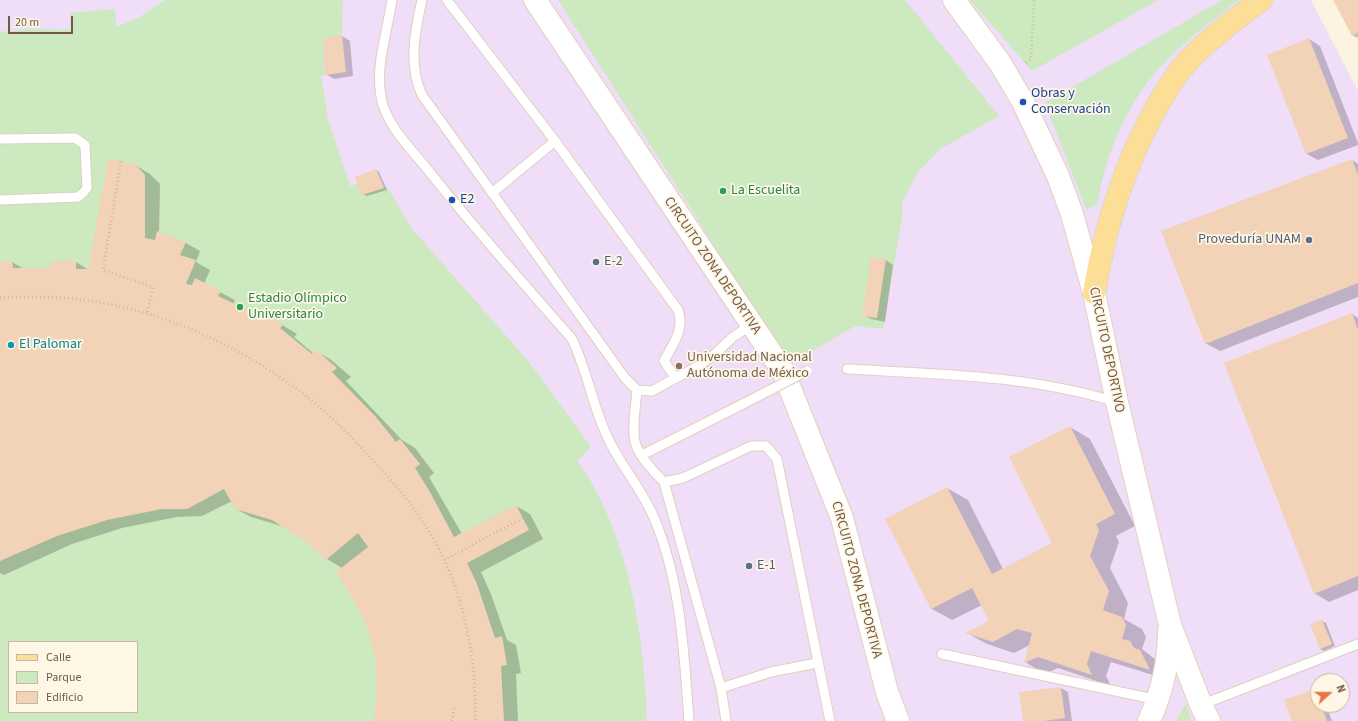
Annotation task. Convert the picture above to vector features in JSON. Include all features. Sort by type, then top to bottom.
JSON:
[{"type":"main road","points":[[1094,293],[1108,222],[1120,187],[1133,154],[1160,102],[1181,70],[1198,51],[1261,0]]},
{"type":"street","name":"CIRCUITO ZONA DEPORTIVA","points":[[534,0],[783,371],[842,518],[887,692],[898,721]]},
{"type":"street","name":"CIRCUITO DEPORTIVO","points":[[954,0],[974,25],[1023,102],[1058,176],[1078,234],[1094,293],[1117,402],[1170,625],[1205,713]]},
{"type":"street","points":[[1149,721],[1158,700],[1165,676],[1169,650],[1170,625]]},
{"type":"lane","points":[[392,0],[380,64],[380,82],[383,106],[394,127],[452,200],[572,339],[582,359],[593,401],[606,435],[637,484],[654,517],[667,554],[685,660],[688,721]]},
{"type":"lane","points":[[422,0],[416,28],[414,74],[416,84],[422,95],[625,378],[638,390],[652,390],[700,365],[716,353],[733,337],[751,325]]},
{"type":"lane","points":[[447,0],[555,141],[678,310],[682,320],[678,336],[664,361],[675,377]]},
{"type":"lane","points":[[0,139],[74,138],[81,141],[85,145],[86,188],[78,197],[0,200]]},
{"type":"lane","points":[[492,193],[555,141]]},
{"type":"lane","points":[[847,369],[1019,381],[1082,392],[1117,402]]},
{"type":"lane","points":[[642,455],[807,371]]},
{"type":"lane","points":[[638,390],[634,416],[636,445],[649,467],[664,482],[721,688],[726,721]]},
{"type":"lane","points":[[664,482],[683,478],[750,446],[766,446],[777,459],[830,721]]},
{"type":"lane","points":[[1205,713],[1358,644]]},
{"type":"lane","points":[[942,654],[1158,700]]},
{"type":"lane","points":[[721,688],[771,672],[818,663]]},
{"type":"path","points":[[1008,77],[1031,59],[1034,0]]},
{"type":"path","points":[[121,161],[103,270],[153,287],[147,314]]},
{"type":"path","points":[[0,298],[67,297],[105,303],[147,314],[217,341],[251,359],[306,396],[344,430],[386,473],[418,514],[444,560],[464,612],[473,663],[475,721]]},
{"type":"path","points":[[444,560],[523,518]]},
{"type":"path","points":[[452,721],[454,708]]},
{"type":"shaded area","name":"Universidad Nacional Autónoma de México","points":[[0,0],[1311,0],[1358,91],[1358,721],[0,721]]},
{"type":"green space","name":"Estadio Olímpico Universitario","points":[[165,0],[343,0],[342,35],[323,38],[325,75],[321,76],[328,119],[350,186],[358,184],[362,195],[387,187],[413,230],[529,362],[591,447],[577,461],[595,488],[621,551],[637,620],[646,689],[647,721],[0,721],[0,32],[29,29],[71,30],[70,13],[115,9],[116,27],[138,18]]},
{"type":"green space","points":[[558,0],[905,0],[999,116],[940,149],[917,173],[902,203],[902,218],[883,329],[855,326],[790,364]]},
{"type":"green space","points":[[970,0],[1158,0],[1032,71]]},
{"type":"green space","points":[[1222,0],[1238,0],[1172,55],[1144,87],[1132,105],[1122,124],[1107,163],[1097,205],[1086,209],[1045,103]]},
{"type":"green space","points":[[1186,703],[1191,721],[1176,721]]},
{"type":"building","points":[[1333,0],[1358,0],[1358,32],[1352,36]]},
{"type":"building","points":[[342,35],[346,72],[325,75],[323,38]]},
{"type":"building","points":[[1309,38],[1348,138],[1306,154],[1267,55]]},
{"type":"building","points":[[108,159],[135,164],[145,175],[145,238],[155,240],[157,231],[186,242],[180,255],[196,260],[186,284],[192,285],[195,278],[221,291],[218,296],[254,313],[256,308],[283,325],[280,328],[312,354],[315,349],[337,368],[332,372],[376,417],[396,442],[400,439],[420,464],[415,468],[430,492],[454,537],[516,505],[529,530],[467,563],[477,584],[495,638],[502,636],[507,665],[501,666],[504,721],[374,721],[377,690],[375,656],[365,621],[336,572],[368,547],[358,533],[326,560],[304,540],[272,520],[235,509],[224,489],[187,509],[162,509],[107,520],[57,536],[0,561],[0,262],[12,261],[13,268],[51,268],[51,261],[76,261],[76,269],[88,269]]},
{"type":"building","points":[[1352,159],[1358,175],[1358,283],[1205,344],[1161,231]]},
{"type":"building","points":[[376,169],[384,188],[362,195],[355,177]]},
{"type":"building","points":[[871,257],[886,259],[877,318],[862,316]]},
{"type":"building","points":[[1352,313],[1358,330],[1358,576],[1314,594],[1224,363]]},
{"type":"building","points":[[1070,426],[1115,514],[1096,524],[1099,530],[1090,556],[1109,591],[1103,610],[1122,617],[1126,625],[1122,639],[1130,641],[1134,648],[1140,650],[1150,670],[1091,651],[1087,664],[1092,675],[1038,657],[1024,663],[1032,633],[1017,629],[993,642],[965,633],[989,621],[972,588],[931,609],[885,519],[947,487],[992,574],[1052,543],[1009,457]]},
{"type":"building","points":[[1322,620],[1332,644],[1320,649],[1310,624]]},
{"type":"building","points":[[1061,687],[1065,718],[1044,721],[1023,721],[1019,692]]},
{"type":"building","points":[[1310,691],[1310,713],[1324,713],[1327,721],[1292,721],[1284,700]]},
{"type":"place","name":"Obras y Conservación","points":[[1023,102]]},
{"type":"place","name":"La Escuelita","points":[[723,191]]},
{"type":"place","name":"E2","points":[[452,200]]},
{"type":"place","name":"Proveduría UNAM","points":[[1309,240]]},
{"type":"place","name":"E-2","points":[[596,262]]},
{"type":"place","name":"Estadio Olímpico Universitario","points":[[240,307]]},
{"type":"place","name":"El Palomar","points":[[11,345]]},
{"type":"place","name":"Universidad Nacional Autónoma de México","points":[[679,366]]},
{"type":"place","name":"E-1","points":[[749,566]]}]
